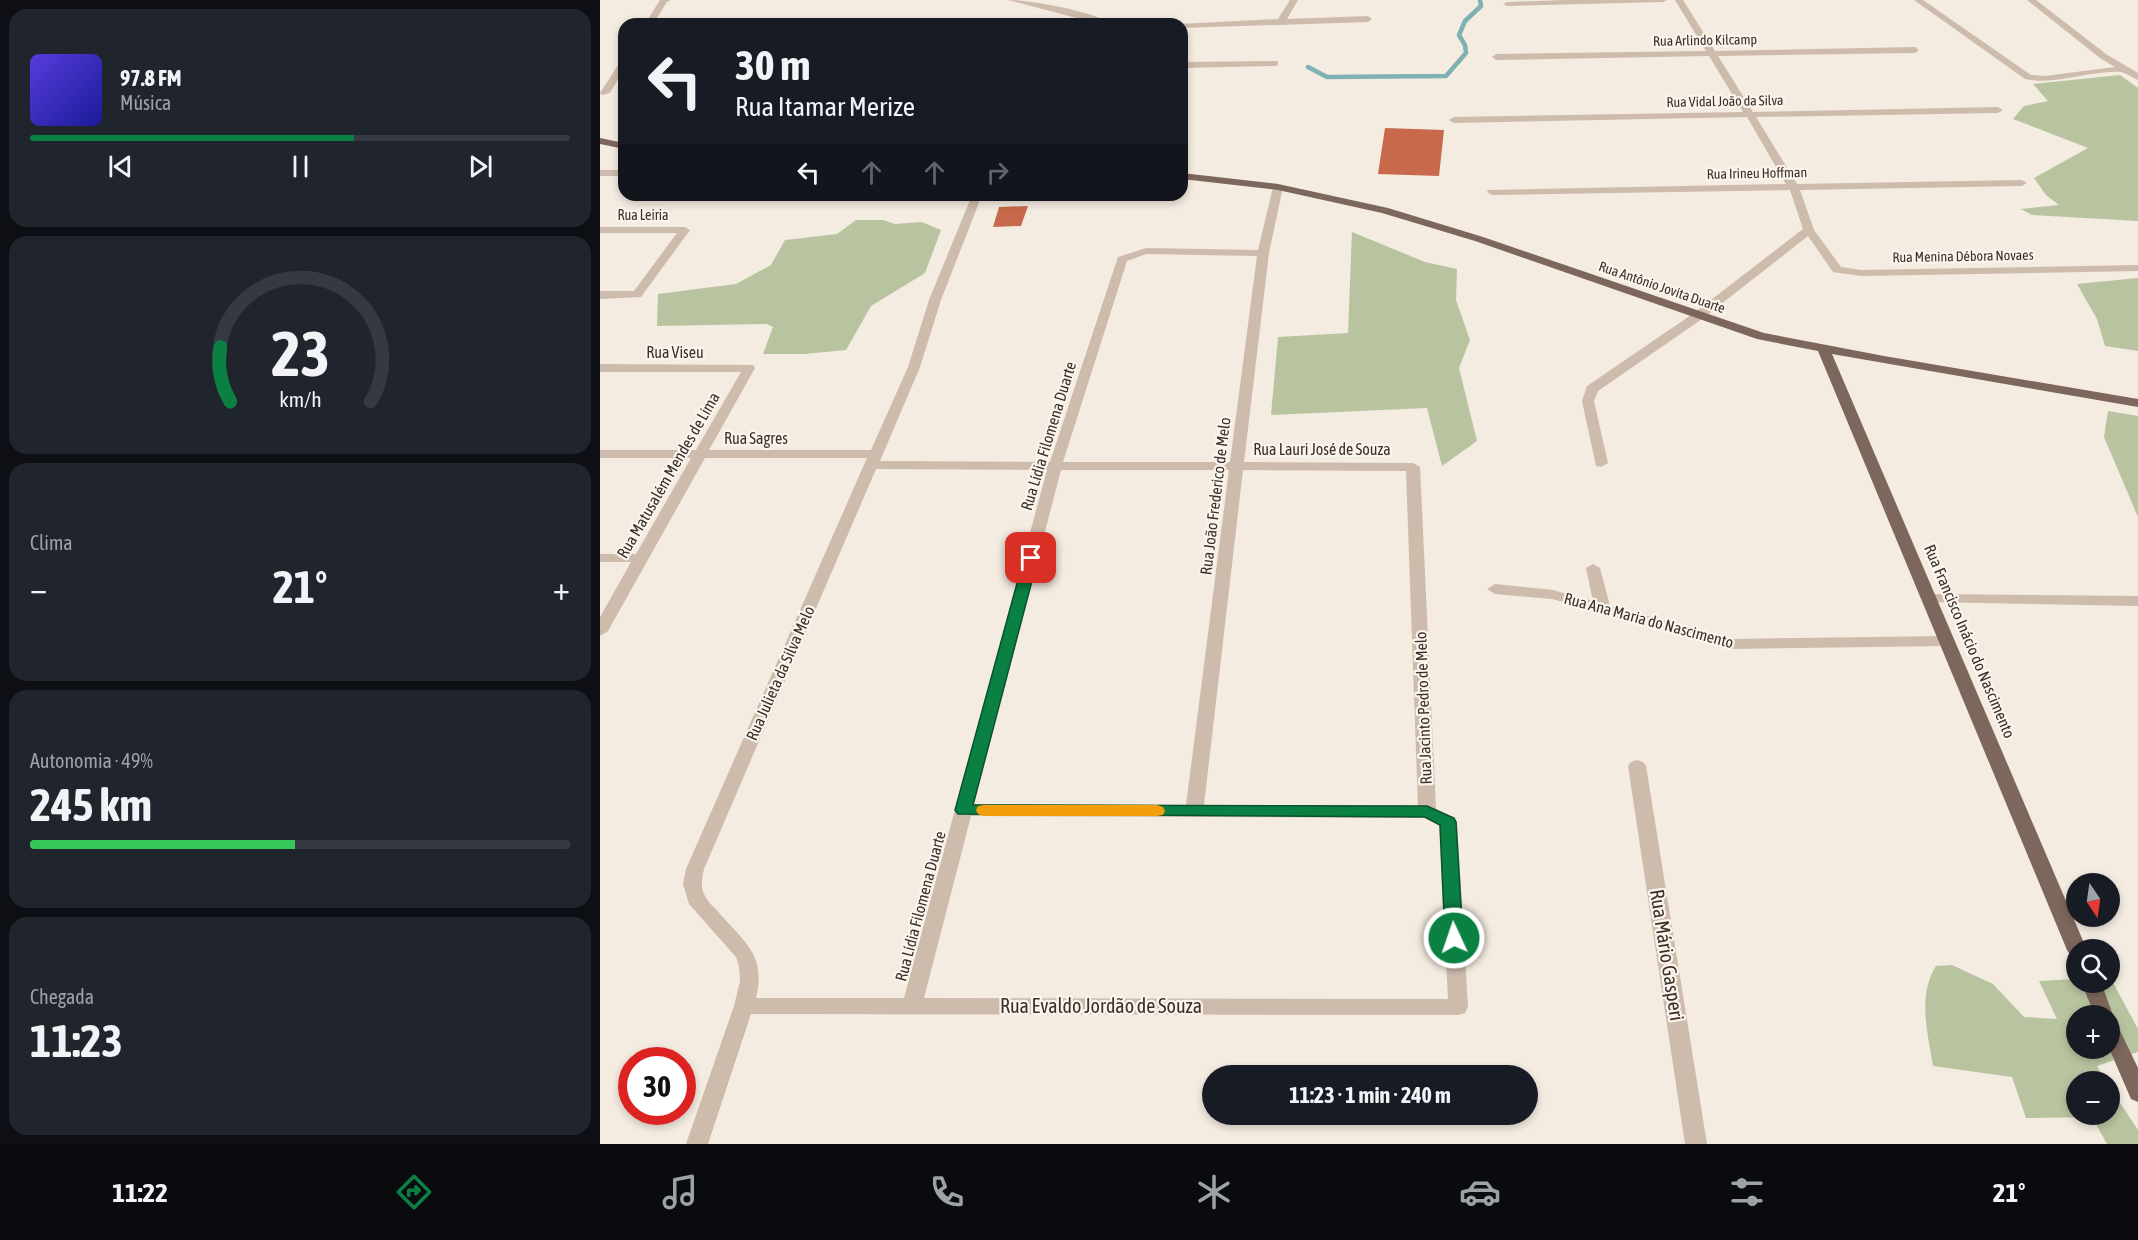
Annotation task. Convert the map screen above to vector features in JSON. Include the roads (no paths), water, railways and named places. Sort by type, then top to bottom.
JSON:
[{"type":"main road","points":[[600,141],[618,145]]},
{"type":"main road","name":"Rua Antônio Jovita Duarte","points":[[1188,177],[1278,187],[1316,194],[1411,218],[1479,239],[1761,336],[1824,350],[2138,403]]},
{"type":"main road","name":"Rua Francisco Inácio do Nascimento","points":[[1824,350],[2073,939]]},
{"type":"main road","points":[[2120,1050],[2138,1093]]},
{"type":"street","points":[[653,18],[666,0]]},
{"type":"street","points":[[1012,0],[1088,18]]},
{"type":"street","points":[[1281,22],[1294,0]]},
{"type":"street","points":[[1507,4],[1662,0]]},
{"type":"street","name":"Rua Menina Débora Novaes","points":[[1679,0],[1794,188],[1809,230],[1837,270],[1848,272],[2138,268]]},
{"type":"street","points":[[1918,0],[2028,77],[2045,79],[2126,69]]},
{"type":"street","points":[[2031,0],[2103,56],[2138,77]]},
{"type":"street","points":[[1069,12],[1078,18]]},
{"type":"street","points":[[1188,25],[1368,19]]},
{"type":"street","name":"Rua Arlindo Kilcamp","points":[[1496,57],[1915,50]]},
{"type":"street","points":[[1188,64],[1275,63]]},
{"type":"street","points":[[605,93],[618,78]]},
{"type":"street","name":"Rua Vidal João da Silva","points":[[1454,120],[1998,110]]},
{"type":"street","points":[[600,173],[618,173]]},
{"type":"street","name":"Rua Irineu Hoffman","points":[[1492,192],[2022,183]]},
{"type":"street","name":"Rua João Frederico de Melo","points":[[1194,811],[1263,253],[1278,187]]},
{"type":"street","name":"Rua Julieta da Silva Melo","points":[[697,1144],[744,1006],[750,981],[749,966],[744,953],[696,899],[692,884],[695,869],[922,346],[935,300],[975,201]]},
{"type":"street","name":"Rua Leiria","points":[[600,230],[686,230],[637,295],[600,295]]},
{"type":"street","points":[[1601,463],[1588,401],[1592,389],[1698,316],[1809,230]]},
{"type":"street","name":"Rua Lídia Filomena Duarte","points":[[912,1006],[1055,466],[1122,260],[1132,254],[1146,251],[1263,253]]},
{"type":"street","name":"Rua Viseu","points":[[600,368],[749,368]]},
{"type":"street","name":"Rua Matusalém Mendes de Lima","points":[[600,631],[749,368]]},
{"type":"street","name":"Rua Sagres","points":[[600,454],[700,454],[873,460]]},
{"type":"street","name":"Rua Lauri José de Souza","points":[[873,460],[1055,466],[1413,467]]},
{"type":"street","name":"Rua Jacinto Pedro de Melo","points":[[1413,467],[1427,812]]},
{"type":"street","points":[[600,558],[641,558]]},
{"type":"street","points":[[1593,568],[1603,609]]},
{"type":"street","name":"Rua Ana Maria do Nascimento","points":[[1496,589],[1553,595],[1733,644],[1947,641]]},
{"type":"street","points":[[1930,599],[2138,601]]},
{"type":"street","name":"Rua Mário Gasperi","points":[[1637,766],[1696,1144]]},
{"type":"street","points":[[964,810],[1427,812]]},
{"type":"street","name":"Rua Evaldo Jordão de Souza","points":[[744,1006],[1458,1007],[1448,822],[1427,812]]},
{"type":"waterway","points":[[1308,67],[1327,77],[1446,76],[1466,53],[1465,45],[1459,35],[1465,21],[1481,6],[1480,0]]}]
